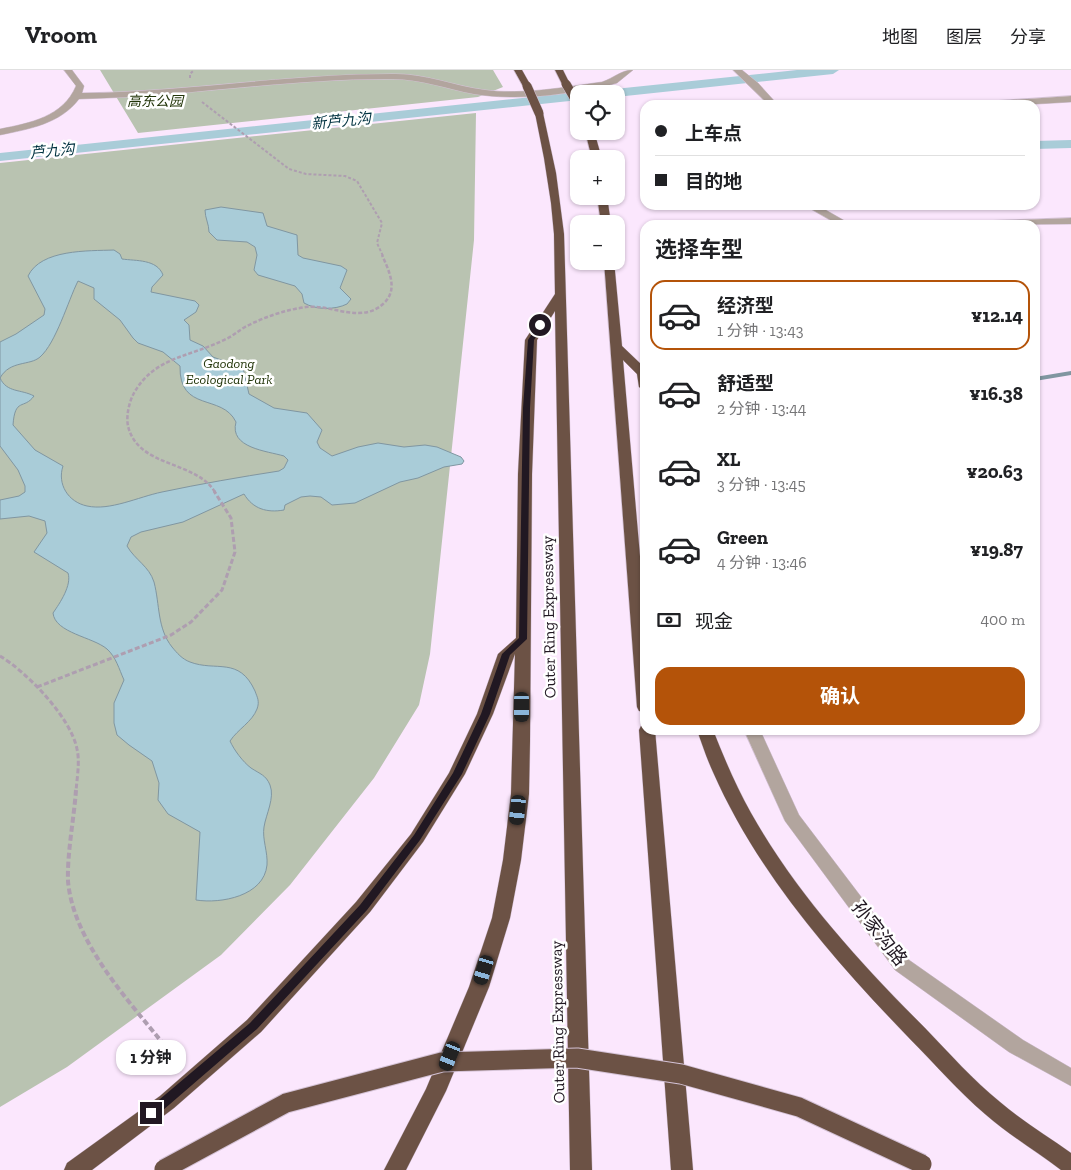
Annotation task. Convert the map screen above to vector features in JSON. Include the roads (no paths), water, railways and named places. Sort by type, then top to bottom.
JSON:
[{"type":"highway","name":"Outer Ring Expressway","points":[[518,70],[540,113],[547,140],[559,234],[581,1170]]},
{"type":"highway","points":[[559,70],[570,91]]},
{"type":"highway","points":[[610,270],[640,645]]},
{"type":"highway","points":[[395,1170],[440,1082],[479,987],[501,918],[512,860],[520,794],[525,465],[531,340],[560,295]]},
{"type":"highway","points":[[616,347],[640,369]]},
{"type":"highway","points":[[75,1170],[166,1102],[254,1026],[363,907],[417,838],[457,774],[485,714],[506,654],[523,639]]},
{"type":"highway","points":[[647,735],[682,1170]]},
{"type":"highway","points":[[707,735],[729,789],[760,842],[804,904],[880,996],[984,1101],[1071,1165]]},
{"type":"highway","points":[[163,1170],[286,1103],[442,1062],[577,1058],[681,1074],[800,1106],[935,1170]]},
{"type":"street","points":[[0,132],[30,125],[53,116],[71,106],[78,96],[80,86],[68,70]]},
{"type":"street","points":[[78,96],[192,91],[333,77],[396,76],[485,93],[520,95],[603,84],[614,81],[630,70]]},
{"type":"street","points":[[738,71],[769,100]]},
{"type":"street","points":[[1040,101],[1071,99]]},
{"type":"street","points":[[818,210],[838,220]]},
{"type":"street","points":[[1040,222],[1071,221]]},
{"type":"street","name":"孙家沟路","points":[[754,735],[791,817],[902,965],[1016,1046],[1071,1078]]},
{"type":"water","points":[[221,207],[263,213],[267,226],[297,235],[298,255],[303,258],[341,266],[347,270],[340,288],[351,299],[347,304],[337,307],[314,307],[304,303],[302,294],[295,286],[258,275],[254,270],[257,255],[255,247],[247,242],[217,240],[209,232],[205,210]]},
{"type":"water","points":[[114,250],[120,254],[122,259],[151,263],[160,270],[163,275],[152,287],[151,292],[195,301],[199,305],[196,312],[184,320],[189,325],[190,340],[203,346],[213,357],[243,368],[249,394],[274,408],[307,413],[322,430],[317,442],[320,448],[332,456],[358,447],[378,443],[404,447],[425,445],[437,447],[461,457],[464,461],[462,464],[444,467],[418,478],[400,482],[355,503],[332,505],[321,497],[310,496],[301,497],[285,505],[284,510],[272,511],[256,506],[244,494],[183,522],[141,532],[131,537],[127,546],[152,576],[161,624],[172,647],[182,658],[190,662],[200,665],[226,667],[242,673],[249,680],[258,699],[255,714],[230,741],[245,763],[265,777],[270,785],[271,801],[264,832],[267,865],[264,876],[258,884],[250,891],[229,899],[217,901],[196,900],[200,832],[168,814],[158,800],[159,783],[152,761],[117,735],[114,723],[114,703],[124,680],[113,656],[101,645],[67,630],[55,620],[53,613],[65,594],[69,578],[68,573],[34,552],[47,533],[45,521],[29,516],[0,519],[0,500],[19,496],[25,492],[25,486],[18,470],[0,446],[0,378],[0,342],[16,334],[44,315],[45,309],[28,276],[34,267],[54,256],[66,253]],"holes":[[[78,281],[94,288],[94,299],[120,320],[138,343],[163,352],[180,366],[182,381],[186,390],[194,397],[230,413],[236,422],[235,431],[238,438],[251,447],[284,456],[288,460],[284,468],[279,471],[162,492],[105,507],[80,504],[69,496],[63,486],[63,466],[35,450],[13,425],[18,407],[34,396],[6,386],[0,378],[4,372],[14,366],[36,360],[46,351]]]},
{"type":"waterway","name":"新芦九沟","points":[[625,92],[833,70]]},
{"type":"waterway","name":"新芦九沟","points":[[0,157],[570,97]]},
{"type":"waterway","name":"芦九沟","points":[[1040,145],[1071,144]]},
{"type":"waterway","points":[[1040,378],[1071,373]]},
{"type":"park label","name":"高东公园","points":[[155,101]]},
{"type":"park label","name":"Gaodong Ecological Park","points":[[229,372]]}]
